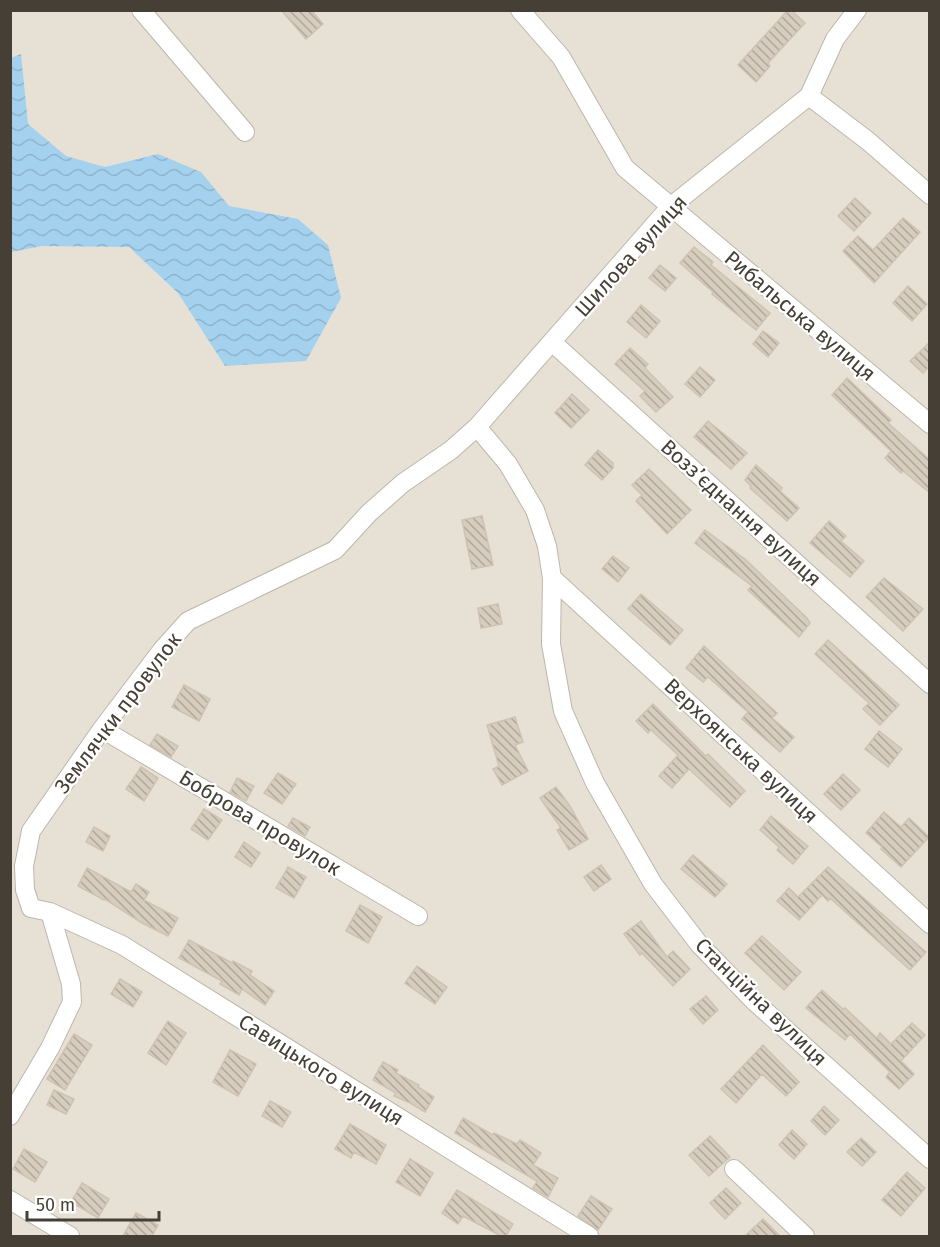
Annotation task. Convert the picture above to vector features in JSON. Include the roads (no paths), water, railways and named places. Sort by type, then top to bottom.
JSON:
[{"type":"street","points":[[141,10],[245,132]]},
{"type":"street","name":"Рибальська вулиця","points":[[520,10],[561,57],[625,168],[930,424]]},
{"type":"street","name":"Шилова вулиця","points":[[477,428],[670,207],[809,96],[835,39],[857,10]]},
{"type":"street","points":[[809,96],[868,141],[930,195]]},
{"type":"street","name":"Возз’єднання вулиця","points":[[553,343],[930,684]]},
{"type":"street","name":"Станційна вулиця","points":[[477,428],[508,464],[535,510],[547,546],[552,578],[551,644],[563,711],[595,783],[654,884],[699,944],[754,1001],[930,1159]]},
{"type":"street","name":"Землячки провулок","points":[[50,912],[31,908],[24,890],[24,866],[31,831],[102,729],[162,650],[188,621],[335,550],[369,513],[403,483],[451,450],[477,428]]},
{"type":"street","name":"Верхоянська вулиця","points":[[552,578],[930,924]]},
{"type":"street","name":"Боброва провулок","points":[[102,729],[418,916]]},
{"type":"street","points":[[10,1116],[50,1048],[72,1002],[71,984],[50,912]]},
{"type":"street","name":"Савицького вулиця","points":[[50,912],[122,945],[589,1236]]},
{"type":"street","points":[[734,1168],[805,1236]]},
{"type":"street","points":[[10,1200],[70,1236]]},
{"type":"water","points":[[21,54],[28,124],[66,156],[105,167],[158,154],[201,172],[229,206],[298,219],[328,245],[341,298],[306,361],[225,366],[178,293],[129,247],[42,246],[11,252],[11,58]]}]
